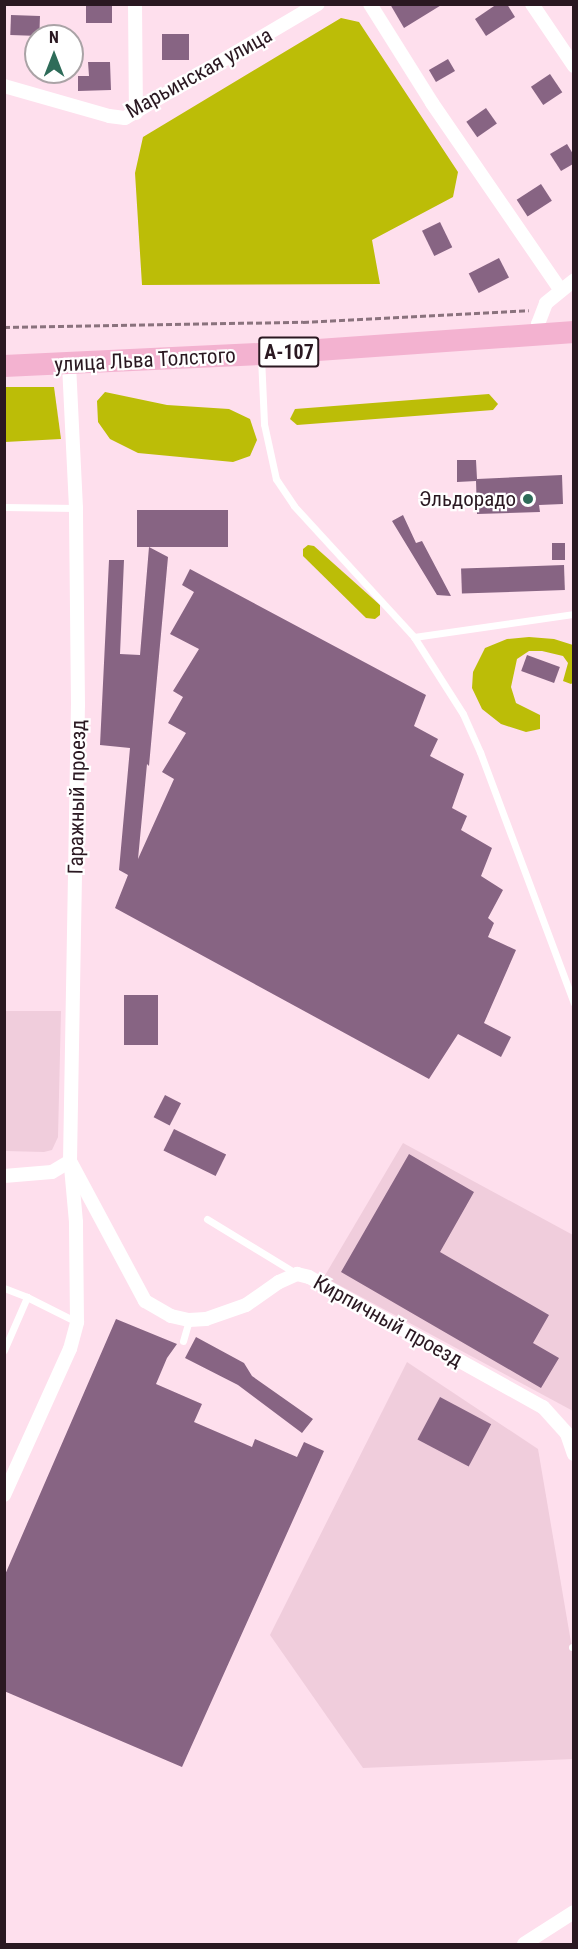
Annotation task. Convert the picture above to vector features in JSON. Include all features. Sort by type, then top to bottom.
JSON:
[{"type":"highway","name":"улица Льва Толстого","points":[[4,366],[261,354],[573,332]]},
{"type":"street","points":[[135,4],[136,113]]},
{"type":"street","name":"Марьинская улица","points":[[4,87],[109,116],[125,118],[318,4]]},
{"type":"street","points":[[370,4],[432,103],[560,290]]},
{"type":"street","points":[[532,4],[573,66]]},
{"type":"street","points":[[538,335],[538,324],[543,309],[560,290],[573,280]]},
{"type":"street","name":"Гаражный проезд","points":[[6,1489],[70,1349],[77,1322],[76,1222],[70,1161],[78,705],[76,508],[69,364]]},
{"type":"street","points":[[4,1176],[52,1172],[70,1161]]},
{"type":"street","name":"Кирпичный проезд","points":[[70,1161],[145,1301],[171,1316],[189,1320],[206,1319],[246,1305],[279,1282],[297,1274],[309,1277],[543,1407],[567,1434],[573,1454]]},
{"type":"street","points":[[524,1944],[573,1912]]},
{"type":"lane","points":[[261,354],[264,424],[276,479],[294,506],[414,637],[459,705],[480,752],[573,1003]]},
{"type":"lane","points":[[4,507],[76,508]]},
{"type":"lane","points":[[414,637],[573,614]]},
{"type":"lane","points":[[207,1219],[297,1274]]},
{"type":"lane","points":[[4,1288],[77,1322]]},
{"type":"lane","points":[[4,1350],[27,1297]]},
{"type":"lane","points":[[183,1341],[189,1320]]},
{"type":"path","points":[[4,327],[303,322],[543,309]]},
{"type":"shaded area","points":[[341,18],[359,22],[458,172],[453,197],[372,240],[380,284],[142,285],[135,173],[143,137]]},
{"type":"shaded area","points":[[5,387],[54,387],[61,439],[5,442]]},
{"type":"shaded area","points":[[105,392],[167,405],[229,409],[250,419],[257,440],[250,456],[233,462],[138,453],[110,439],[98,422],[97,401]]},
{"type":"shaded area","points":[[489,394],[498,404],[493,410],[297,425],[290,419],[295,409]]},
{"type":"shaded area","points":[[308,545],[314,546],[380,605],[380,615],[375,619],[366,618],[303,556],[303,549]]},
{"type":"shaded area","points":[[529,637],[554,639],[573,645],[574,682],[571,684],[563,681],[568,663],[563,656],[542,651],[529,651],[517,659],[511,687],[516,703],[540,715],[540,729],[526,732],[501,724],[482,709],[472,688],[473,672],[485,648],[507,639]]},
{"type":"shaded area","points":[[5,1011],[61,1011],[58,1137],[52,1150],[44,1152],[5,1151]]},
{"type":"shaded area","points":[[403,1143],[573,1235],[573,1411],[324,1277]]},
{"type":"shaded area","points":[[407,1362],[538,1449],[573,1654],[573,1759],[363,1768],[270,1635]]},
{"type":"building","points":[[86,4],[112,4],[112,23],[86,23]]},
{"type":"building","points":[[390,4],[443,4],[404,28]]},
{"type":"building","points":[[497,4],[507,4],[515,17],[486,36],[475,19]]},
{"type":"building","points":[[11,15],[40,16],[40,24],[24,24],[24,35],[10,35]]},
{"type":"building","points":[[162,34],[189,34],[189,60],[162,60]]},
{"type":"building","points":[[448,59],[455,71],[436,82],[429,70]]},
{"type":"building","points":[[88,62],[110,62],[111,90],[78,91],[78,84],[84,84],[84,76],[89,76]]},
{"type":"building","points":[[550,74],[562,92],[543,105],[531,87]]},
{"type":"building","points":[[486,108],[497,124],[477,137],[466,122]]},
{"type":"building","points":[[567,144],[573,154],[573,164],[561,171],[550,154]]},
{"type":"building","points":[[541,184],[552,201],[528,217],[517,200]]},
{"type":"building","points":[[440,222],[452,247],[434,256],[422,231]]},
{"type":"building","points":[[499,258],[509,278],[479,293],[469,273]]},
{"type":"building","points":[[457,460],[476,460],[477,479],[562,475],[563,504],[539,505],[540,512],[477,514],[476,481],[457,482]]},
{"type":"building","points":[[137,510],[228,510],[228,547],[137,547]]},
{"type":"building","points":[[403,515],[416,543],[422,541],[451,596],[437,595],[392,521]]},
{"type":"building","points":[[552,543],[565,543],[565,560],[552,560]]},
{"type":"building","points":[[149,547],[168,557],[138,859],[174,779],[162,772],[186,733],[168,723],[183,697],[173,691],[199,649],[170,634],[194,592],[182,585],[190,569],[426,695],[414,726],[438,739],[430,756],[464,774],[452,808],[467,816],[461,830],[492,848],[481,876],[503,890],[488,918],[494,923],[488,937],[516,950],[484,1023],[511,1037],[501,1057],[458,1034],[429,1079],[115,908],[128,875],[119,870],[130,748],[100,745],[109,560],[124,560],[120,654],[140,655]]},
{"type":"building","points":[[564,565],[565,590],[462,594],[461,569]]},
{"type":"building","points":[[527,655],[560,667],[554,683],[521,671]]},
{"type":"building","points":[[124,995],[158,995],[158,1045],[124,1045]]},
{"type":"building","points":[[165,1095],[181,1103],[170,1125],[154,1117]]},
{"type":"building","points":[[174,1129],[226,1154],[216,1176],[163,1151]]},
{"type":"building","points":[[409,1154],[474,1192],[440,1252],[549,1315],[533,1343],[559,1358],[541,1388],[341,1272]]},
{"type":"building","points":[[116,1319],[177,1344],[167,1358],[156,1384],[202,1404],[194,1422],[252,1447],[255,1439],[297,1457],[304,1442],[324,1451],[182,1767],[4,1691],[4,1577]]},
{"type":"building","points":[[196,1337],[244,1363],[252,1376],[313,1419],[302,1433],[238,1385],[185,1358]]},
{"type":"building","points":[[440,1397],[491,1424],[469,1467],[417,1439]]},
{"type":"place","name":"Эльдорадо","points":[[528,499]]}]
